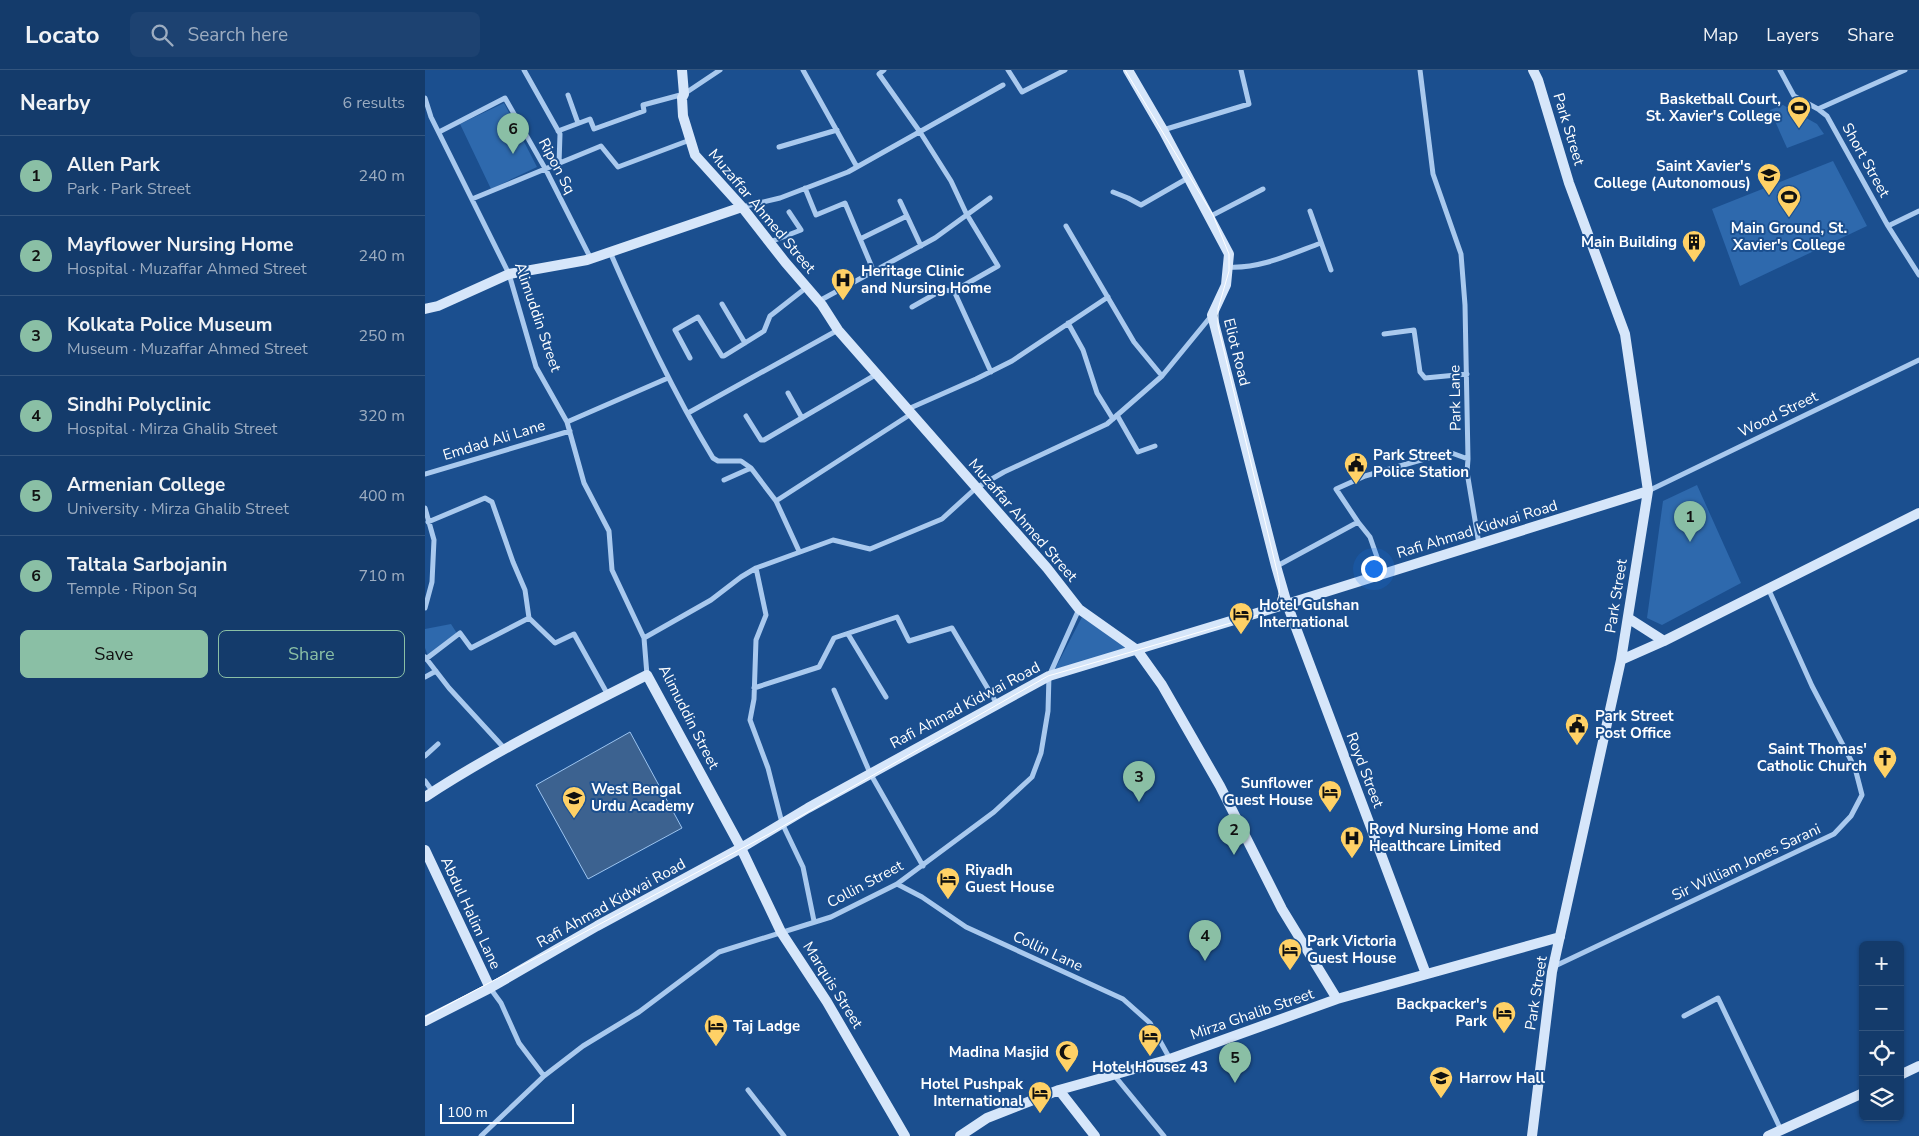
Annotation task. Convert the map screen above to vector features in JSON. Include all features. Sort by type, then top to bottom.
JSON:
[{"type":"main road","name":"Muzaffar Ahmed Street","points":[[682,70],[683,116],[695,155],[742,207],[819,301],[838,330],[1047,568],[1079,609],[1137,650],[1162,685],[1220,786],[1282,909],[1337,999]]},
{"type":"main road","name":"Eliot Road","points":[[1128,70],[1163,130],[1229,254],[1226,285],[1212,315],[1287,604]]},
{"type":"main road","name":"Park Street","points":[[1533,70],[1538,80],[1569,182],[1625,334],[1648,491],[1621,660],[1551,981],[1533,1136]]},
{"type":"main road","points":[[425,309],[438,306],[509,274],[591,259],[742,207]]},
{"type":"main road","name":"Rafi Ahmad Kidwai Road","points":[[425,1021],[490,988],[597,926],[741,848],[870,773],[1049,676],[1648,491]]},
{"type":"main road","points":[[1621,660],[1664,641],[1919,513]]},
{"type":"main road","name":"Royd Street","points":[[1287,604],[1426,974]]},
{"type":"main road","points":[[1628,618],[1664,641]]},
{"type":"main road","points":[[429,795],[506,749],[647,675]]},
{"type":"main road","name":"Alimuddin Street","points":[[647,675],[741,848]]},
{"type":"main road","name":"Marquis Street","points":[[741,848],[781,932],[827,1002],[902,1135]]},
{"type":"main road","name":"Abdul Halim Lane","points":[[425,850],[490,988]]},
{"type":"main road","name":"Mirza Ghalib Street","points":[[960,1136],[987,1118],[1059,1090],[1170,1058],[1337,999],[1560,937]]},
{"type":"main road","points":[[1904,1073],[1919,1066]]},
{"type":"main road","points":[[1059,1090],[1095,1136]]},
{"type":"main road","points":[[1768,1136],[1859,1095]]},
{"type":"street","points":[[524,70],[560,134],[559,164]]},
{"type":"street","points":[[558,131],[590,119],[595,129],[644,111],[643,105],[684,94],[720,70]]},
{"type":"street","points":[[803,70],[857,167]]},
{"type":"street","points":[[884,70],[879,74],[920,132],[951,181],[966,213],[998,266],[954,291],[942,290],[911,307]]},
{"type":"street","points":[[1008,70],[1022,92],[1065,70]]},
{"type":"street","points":[[1163,130],[1249,104],[1241,70]]},
{"type":"street","name":"Park Lane","points":[[1358,522],[1336,489],[1365,476],[1449,452],[1469,459],[1465,305],[1461,254],[1433,174],[1420,70]]},
{"type":"street","name":"Short Street","points":[[1780,70],[1794,96],[1827,116],[1888,226],[1919,275]]},
{"type":"street","points":[[1818,109],[1905,70]]},
{"type":"street","points":[[742,207],[779,198],[857,167],[1003,85]]},
{"type":"street","points":[[568,96],[578,124]]},
{"type":"street","name":"Alimuddin Street","points":[[425,98],[431,116],[509,274],[536,366],[567,422],[584,483],[609,531],[612,570],[644,638],[647,675]]},
{"type":"street","name":"Ripon Sq","points":[[439,132],[505,98],[591,259]]},
{"type":"street","points":[[779,146],[837,130]]},
{"type":"street","points":[[472,199],[601,146],[618,167],[690,140]]},
{"type":"street","points":[[1113,192],[1141,205],[1188,178]]},
{"type":"street","points":[[805,188],[817,216],[845,203],[874,272]]},
{"type":"street","points":[[1209,216],[1263,189]]},
{"type":"street","points":[[819,301],[935,238],[966,213],[990,198]]},
{"type":"street","points":[[900,201],[921,246]]},
{"type":"street","points":[[1310,211],[1331,270]]},
{"type":"street","points":[[1888,226],[1919,211]]},
{"type":"street","points":[[769,242],[801,230],[789,212]]},
{"type":"street","points":[[860,239],[907,216]]},
{"type":"street","points":[[1066,226],[1134,342],[1162,376]]},
{"type":"street","points":[[1227,266],[1243,268],[1274,260],[1321,243]]},
{"type":"street","points":[[610,252],[640,321],[713,458],[718,461],[741,462],[751,468],[776,502],[799,551]]},
{"type":"street","points":[[690,358],[675,330],[698,317],[722,356],[766,329],[770,316],[807,287]]},
{"type":"street","points":[[954,291],[991,372]]},
{"type":"street","points":[[776,502],[909,412],[1013,361],[1108,297]]},
{"type":"street","points":[[722,304],[745,343]]},
{"type":"street","points":[[644,638],[711,600],[756,568],[833,540],[870,549],[942,518],[976,488],[1004,472],[1107,424],[1162,376],[1212,315]]},
{"type":"street","points":[[1068,323],[1083,350],[1097,393],[1138,452],[1155,446]]},
{"type":"street","points":[[688,413],[838,330]]},
{"type":"street","points":[[1384,334],[1414,330],[1420,372],[1425,378],[1467,374]]},
{"type":"street","name":"Wood Street","points":[[1648,491],[1919,360]]},
{"type":"street","points":[[746,416],[763,440],[877,374]]},
{"type":"street","points":[[567,422],[669,378]]},
{"type":"street","points":[[788,393],[802,418]]},
{"type":"street","name":"Emdad Ali Lane","points":[[425,474],[570,431]]},
{"type":"street","points":[[1469,459],[1467,472],[1479,544]]},
{"type":"street","points":[[724,480],[751,468]]},
{"type":"street","points":[[427,520],[485,498],[492,502],[525,590],[529,618],[555,643],[574,634],[608,695]]},
{"type":"street","points":[[425,508],[434,540],[432,582],[425,608]]},
{"type":"street","points":[[1276,566],[1358,522],[1370,537],[1383,574]]},
{"type":"street","points":[[756,568],[766,615],[756,640],[754,699],[751,720],[768,768],[782,823],[803,867],[814,922]]},
{"type":"street","name":"Sir William Jones Sarani","points":[[1554,966],[1834,834],[1851,816],[1863,795],[1855,768],[1812,686],[1768,588]]},
{"type":"street","name":"Collin Street","points":[[481,1136],[544,1076],[583,1046],[639,1012],[719,952],[831,917],[897,884],[994,812],[1032,777],[1041,753],[1049,711],[1049,676],[1079,609]]},
{"type":"street","points":[[754,688],[819,667],[834,638],[897,617],[909,641],[952,628],[997,704]]},
{"type":"street","points":[[506,749],[449,688],[426,658],[460,633],[471,648],[529,618]]},
{"type":"street","points":[[848,634],[886,697]]},
{"type":"street","points":[[425,677],[436,671]]},
{"type":"street","points":[[834,690],[870,773],[923,866]]},
{"type":"street","points":[[425,756],[438,744]]},
{"type":"street","points":[[425,781],[429,795]]},
{"type":"street","name":"Collin Lane","points":[[897,884],[966,927],[1123,999],[1150,1023],[1170,1058]]},
{"type":"street","points":[[490,988],[501,1003],[519,1043],[544,1076]]},
{"type":"street","points":[[1684,1016],[1718,998],[1781,1130]]},
{"type":"street","points":[[1113,1074],[1164,1136]]},
{"type":"street","points":[[748,1090],[784,1136]]},
{"type":"shaded area","points":[[504,103],[537,167],[491,189],[460,124]]},
{"type":"shaded area","name":"Basketball Court, St. Xavier's College","points":[[1783,105],[1817,124],[1824,134],[1787,148],[1770,110]]},
{"type":"shaded area","name":"Main Ground, St. Xavier's College","points":[[1833,161],[1867,226],[1740,286],[1712,209]]},
{"type":"shaded area","points":[[1697,485],[1741,583],[1662,625],[1647,618],[1663,501]]},
{"type":"shaded area","points":[[1082,617],[1129,649],[1055,669]]},
{"type":"shaded area","points":[[451,624],[458,635],[428,656],[425,648],[425,629]]},
{"type":"shaded area","points":[[630,732],[682,828],[588,879],[536,785]]},
{"type":"tram line","points":[[425,1017],[771,833],[1048,676],[1262,614],[1269,611],[1277,602],[1279,597],[1277,571],[1218,326],[1218,309],[1229,271],[1229,254],[1213,215],[1125,70]]},
{"type":"place","name":"Basketball Court, St. Xavier's College","points":[[1799,129]]},
{"type":"place","name":"Taltala Sarbojanin","points":[[513,154]]},
{"type":"place","name":"Saint Xavier's College (Autonomous)","points":[[1769,196]]},
{"type":"place","name":"Main Ground, St. Xavier's College","points":[[1789,218]]},
{"type":"place","name":"Main Building","points":[[1694,263]]},
{"type":"place","name":"Heritage Clinic and Nursing Home","points":[[843,301]]},
{"type":"place","name":"Park Street Police Station","points":[[1356,485]]},
{"type":"place","name":"Allen Park","points":[[1690,542]]},
{"type":"place","name":"Hotel Gulshan International","points":[[1241,635]]},
{"type":"place","name":"Park Street Post Office","points":[[1577,746]]},
{"type":"place","name":"Saint Thomas' Catholic Church","points":[[1885,779]]},
{"type":"place","name":"Kolkata Police Museum","points":[[1139,802]]},
{"type":"place","name":"Sunflower Guest House","points":[[1330,813]]},
{"type":"place","name":"West Bengal Urdu Academy","points":[[574,819]]},
{"type":"place","name":"Mayflower Nursing Home","points":[[1234,855]]},
{"type":"place","name":"Royd Nursing Home and Healthcare Limited","points":[[1352,859]]},
{"type":"place","name":"Riyadh Guest House","points":[[948,900]]},
{"type":"place","name":"Sindhi Polyclinic","points":[[1205,961]]},
{"type":"place","name":"Park Victoria Guest House","points":[[1290,971]]},
{"type":"place","name":"Backpacker's Park","points":[[1504,1034]]},
{"type":"place","name":"Taj Ladge","points":[[716,1047]]},
{"type":"place","name":"Hotel Housez 43","points":[[1150,1057]]},
{"type":"place","name":"Madina Masjid","points":[[1067,1073]]},
{"type":"place","name":"Armenian College","points":[[1235,1083]]},
{"type":"place","name":"Harrow Hall","points":[[1441,1099]]},
{"type":"place","name":"Hotel Pushpak International","points":[[1040,1114]]}]
